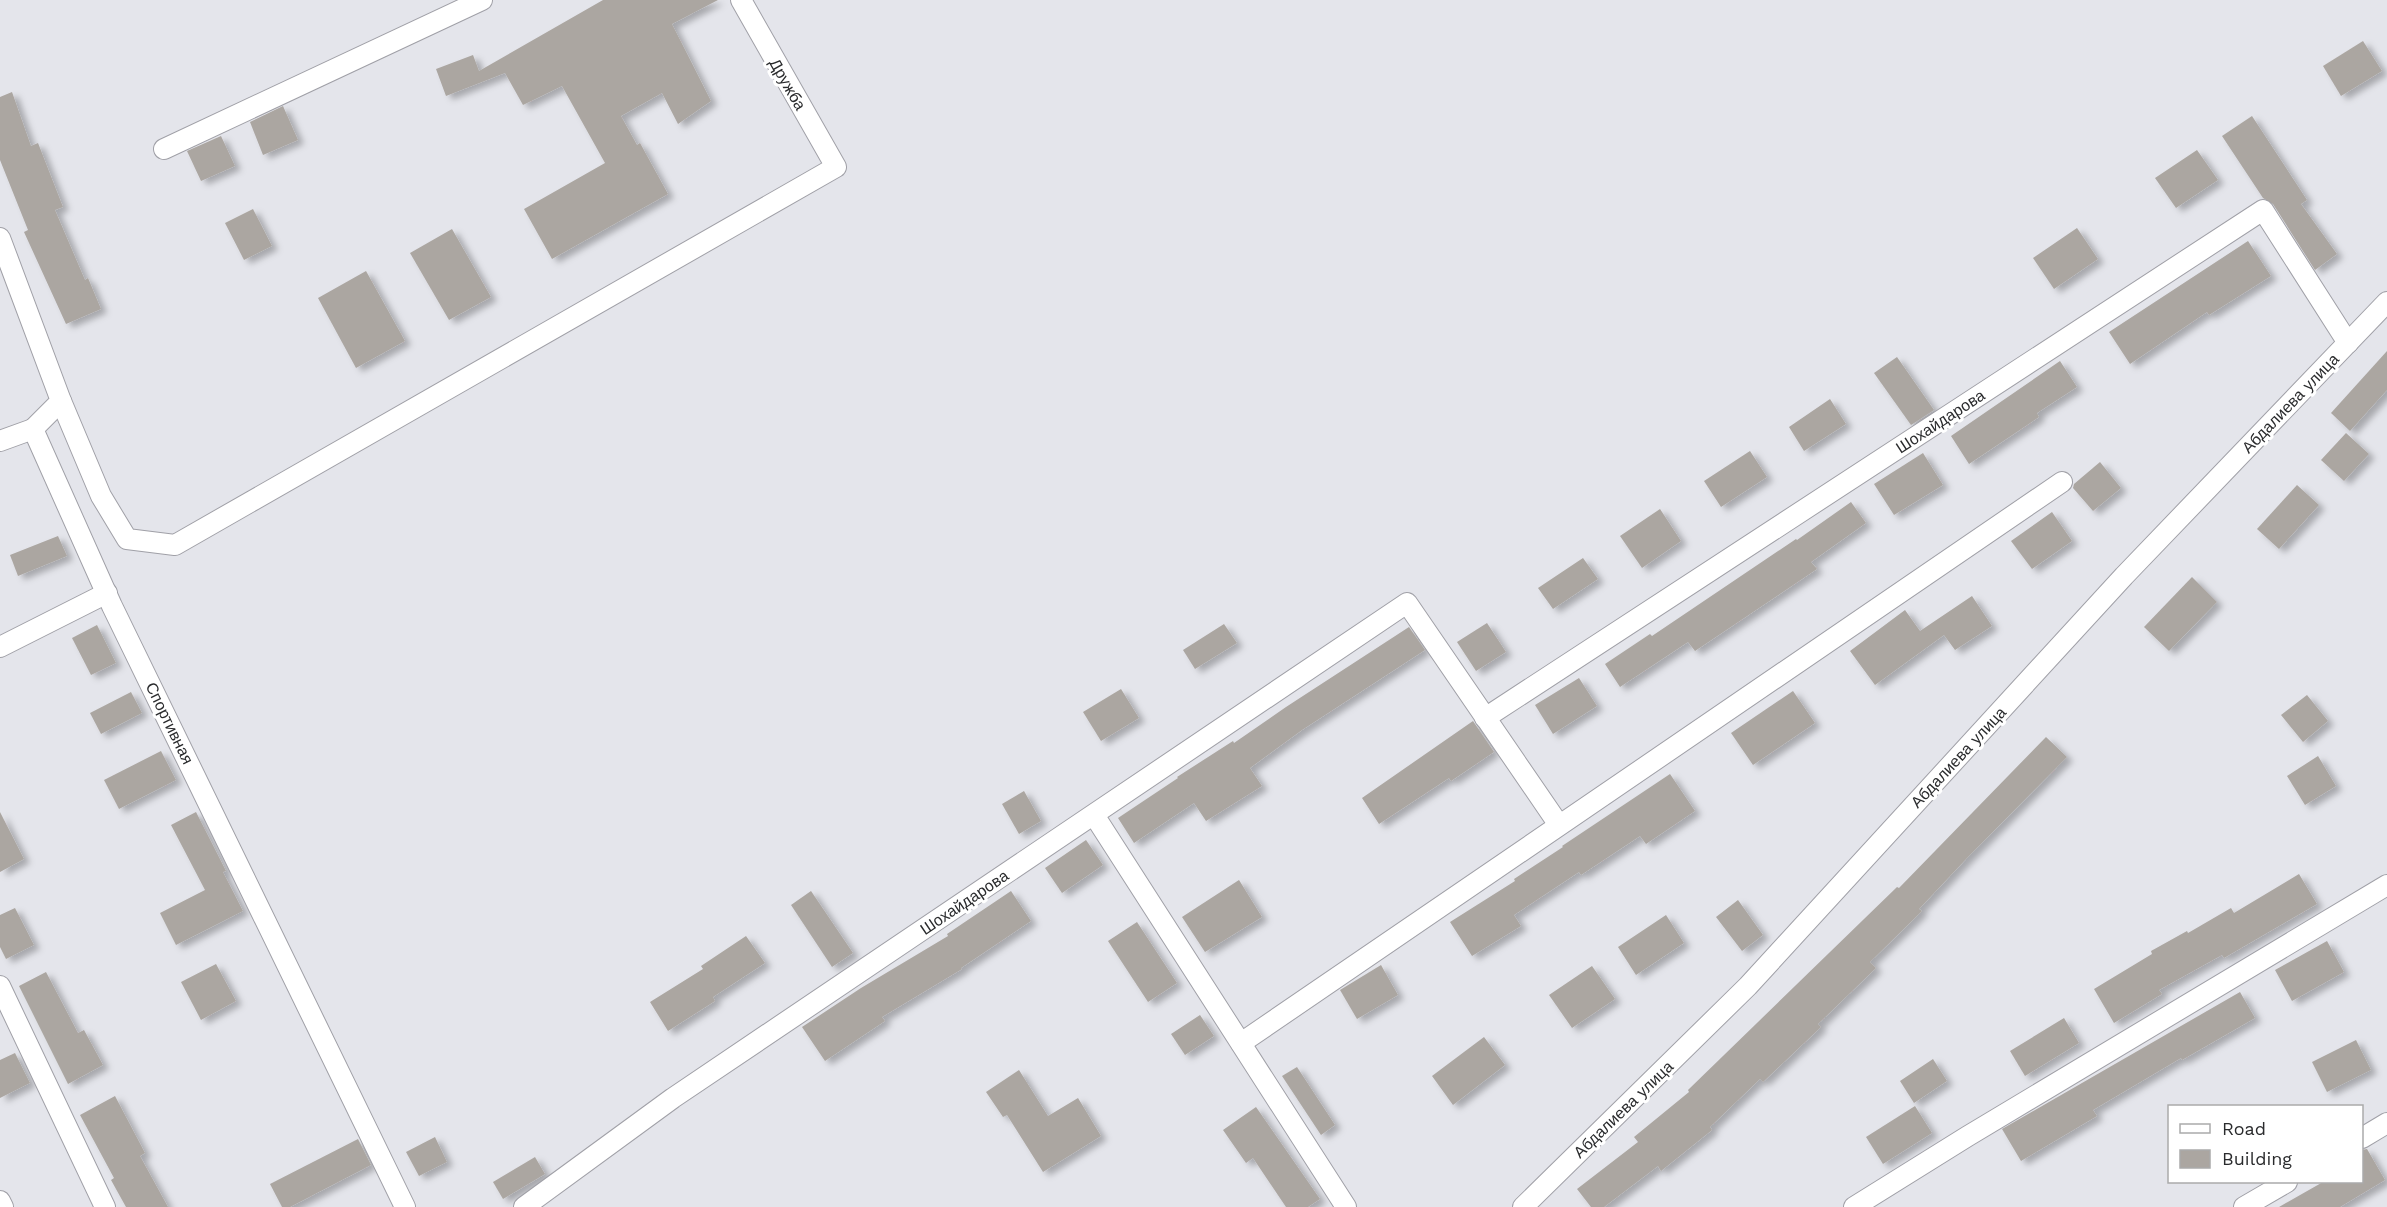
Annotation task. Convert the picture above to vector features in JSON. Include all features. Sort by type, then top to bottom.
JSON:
[{"type":"street","points":[[164,149],[482,0]]},
{"type":"street","name":"Дружба","points":[[61,401],[100,496],[127,539],[175,545],[836,167],[741,0]]},
{"type":"street","name":"Шохайдарова","points":[[524,1207],[673,1098],[1407,603],[1485,718],[2263,210],[2348,343]]},
{"type":"street","points":[[0,238],[61,401],[33,429],[0,441]]},
{"type":"street","name":"Абдалиева улица","points":[[1523,1207],[1748,986],[2124,576],[2387,302]]},
{"type":"street","name":"Спортивная","points":[[33,429],[107,593],[405,1207]]},
{"type":"street","points":[[1240,1043],[2062,482]]},
{"type":"street","points":[[0,647],[107,593]]},
{"type":"street","points":[[1485,718],[1559,825]]},
{"type":"street","points":[[1094,815],[1346,1207]]},
{"type":"street","points":[[1854,1207],[1968,1136],[2387,885]]},
{"type":"street","points":[[0,986],[105,1207]]},
{"type":"street","points":[[2363,1137],[2387,1123]]},
{"type":"street","points":[[2244,1207],[2286,1183]]},
{"type":"street","points":[[0,1201],[3,1207]]},
{"type":"building","points":[[603,0],[718,0],[672,24],[711,101],[678,124],[662,93],[621,116],[637,145],[640,143],[668,194],[552,259],[524,209],[605,163],[562,86],[523,105],[505,73],[446,96],[436,69],[473,55],[479,71]]},
{"type":"building","points":[[2363,41],[2382,71],[2341,96],[2323,66]]},
{"type":"building","points":[[12,92],[31,146],[38,143],[63,207],[55,210],[85,280],[88,278],[101,309],[66,324],[24,232],[28,230],[0,160],[0,97]]},
{"type":"building","points":[[283,106],[298,140],[263,155],[250,122]]},
{"type":"building","points":[[2252,116],[2307,200],[2301,204],[2337,254],[2315,270],[2273,204],[2263,198],[2222,136]]},
{"type":"building","points":[[221,136],[235,166],[201,181],[187,151]]},
{"type":"building","points":[[2197,150],[2218,180],[2176,208],[2155,178]]},
{"type":"building","points":[[253,209],[272,246],[244,260],[225,223]]},
{"type":"building","points":[[2077,228],[2098,259],[2054,289],[2033,258]]},
{"type":"building","points":[[452,229],[491,297],[449,320],[410,253]]},
{"type":"building","points":[[2248,241],[2271,276],[2209,315],[2207,312],[2130,364],[2109,332]]},
{"type":"building","points":[[366,271],[405,341],[356,368],[318,298]]},
{"type":"building","points":[[2387,351],[2387,390],[2350,431],[2331,413]]},
{"type":"building","points":[[1897,357],[1934,410],[1911,425],[1874,373]]},
{"type":"building","points":[[2060,361],[2077,387],[2037,413],[2039,417],[1969,464],[1951,436]]},
{"type":"building","points":[[1830,399],[1846,424],[1804,451],[1789,427]]},
{"type":"building","points":[[2346,433],[2369,454],[2344,481],[2321,460]]},
{"type":"building","points":[[1750,451],[1767,477],[1721,507],[1704,481]]},
{"type":"building","points":[[1923,453],[1943,485],[1894,515],[1874,484]]},
{"type":"building","points":[[2100,462],[2121,488],[2093,511],[2073,488],[2074,484]]},
{"type":"building","points":[[2297,485],[2319,505],[2279,549],[2257,529]]},
{"type":"building","points":[[1851,502],[1866,523],[1811,562],[1817,569],[1695,651],[1688,642],[1620,687],[1605,664],[1650,634],[1652,636]]},
{"type":"building","points":[[1660,509],[1681,541],[1642,568],[1620,536]]},
{"type":"building","points":[[2052,512],[2072,541],[2032,569],[2011,541]]},
{"type":"building","points":[[58,536],[67,556],[18,576],[10,555]]},
{"type":"building","points":[[1583,558],[1598,579],[1553,609],[1538,588]]},
{"type":"building","points":[[2192,577],[2217,602],[2169,651],[2144,627]]},
{"type":"building","points":[[1972,596],[1992,626],[1955,650],[1944,635],[1875,685],[1850,651],[1905,610],[1920,631]]},
{"type":"building","points":[[1487,623],[1506,652],[1476,671],[1457,642]]},
{"type":"building","points":[[1224,624],[1237,643],[1195,669],[1183,650]]},
{"type":"building","points":[[97,625],[116,663],[91,675],[72,638]]},
{"type":"building","points":[[1409,627],[1425,650],[1302,730],[1250,768],[1262,786],[1206,821],[1194,803],[1134,843],[1118,818],[1177,777],[1233,741],[1234,743]]},
{"type":"building","points":[[1579,678],[1597,706],[1553,734],[1535,705]]},
{"type":"building","points":[[1121,689],[1139,718],[1101,741],[1083,712]]},
{"type":"building","points":[[1793,691],[1815,723],[1753,765],[1731,733]]},
{"type":"building","points":[[131,692],[142,713],[101,734],[90,713]]},
{"type":"building","points":[[2307,695],[2328,721],[2303,742],[2281,715]]},
{"type":"building","points":[[1473,721],[1494,752],[1451,781],[1449,778],[1379,824],[1362,798]]},
{"type":"building","points":[[2046,737],[2067,757],[1919,909],[1922,911],[1870,962],[1876,968],[1818,1024],[1821,1027],[1763,1082],[1760,1079],[1710,1127],[1712,1130],[1661,1171],[1658,1166],[1604,1207],[1591,1207],[1577,1189],[1638,1142],[1634,1137],[1689,1092],[1688,1090],[1897,887],[1899,888]]},
{"type":"building","points":[[161,751],[176,780],[119,809],[104,780]]},
{"type":"building","points":[[2318,756],[2336,786],[2305,805],[2287,776]]},
{"type":"building","points":[[1670,774],[1695,811],[1646,844],[1640,836],[1581,875],[1579,872],[1514,915],[1521,926],[1472,956],[1450,922],[1515,881],[1514,879]]},
{"type":"building","points":[[1024,791],[1041,821],[1019,834],[1002,804]]},
{"type":"building","points":[[0,812],[24,859],[0,872]]},
{"type":"building","points":[[196,812],[243,911],[176,945],[160,913],[205,890],[171,825]]},
{"type":"building","points":[[1086,840],[1103,865],[1062,893],[1045,868]]},
{"type":"building","points":[[2299,874],[2317,904],[2224,958],[2222,955],[2159,990],[2162,994],[2114,1023],[2094,989],[2152,954],[2151,951],[2231,908],[2234,913]]},
{"type":"building","points":[[1239,880],[1262,917],[1205,952],[1182,917]]},
{"type":"building","points":[[811,891],[853,953],[832,967],[791,905]]},
{"type":"building","points":[[1011,891],[1031,921],[962,969],[882,1017],[885,1021],[825,1061],[802,1027],[861,988],[948,936],[947,934]]},
{"type":"building","points":[[1738,900],[1763,935],[1742,951],[1716,917]]},
{"type":"building","points":[[15,908],[34,945],[6,959],[0,947],[0,915]]},
{"type":"building","points":[[1666,915],[1684,943],[1636,975],[1618,947]]},
{"type":"building","points":[[1137,922],[1177,983],[1148,1002],[1108,941]]},
{"type":"building","points":[[746,936],[765,963],[713,997],[715,1001],[668,1031],[650,1002],[703,969],[701,966]]},
{"type":"building","points":[[2327,941],[2344,972],[2292,1001],[2275,970]]},
{"type":"building","points":[[216,964],[236,1001],[201,1020],[181,982]]},
{"type":"building","points":[[1381,965],[1398,995],[1357,1019],[1340,990]]},
{"type":"building","points":[[1592,966],[1615,999],[1572,1028],[1549,995]]},
{"type":"building","points":[[46,972],[78,1033],[84,1030],[103,1065],[68,1084],[19,986]]},
{"type":"building","points":[[2240,992],[2255,1018],[2093,1110],[2097,1116],[2021,1161],[2002,1129]]},
{"type":"building","points":[[1200,1015],[1214,1036],[1185,1055],[1171,1034]]},
{"type":"building","points":[[2064,1018],[2079,1043],[2025,1076],[2010,1051]]},
{"type":"building","points":[[1484,1037],[1505,1065],[1453,1105],[1432,1076]]},
{"type":"building","points":[[2356,1040],[2371,1070],[2327,1092],[2312,1062]]},
{"type":"building","points":[[15,1053],[30,1083],[0,1098],[0,1060]]},
{"type":"building","points":[[1933,1059],[1947,1081],[1914,1103],[1900,1081]]},
{"type":"building","points":[[1297,1067],[1335,1125],[1321,1135],[1282,1076]]},
{"type":"building","points":[[1019,1070],[1048,1116],[1078,1098],[1101,1136],[1043,1172],[1007,1115],[1003,1117],[986,1092]]},
{"type":"building","points":[[115,1096],[145,1153],[140,1156],[168,1207],[126,1207],[111,1180],[114,1178],[80,1115]]},
{"type":"building","points":[[1915,1106],[1932,1133],[1883,1164],[1866,1137]]},
{"type":"building","points":[[1256,1107],[1320,1199],[1308,1207],[1286,1207],[1253,1158],[1246,1163],[1223,1130]]},
{"type":"building","points":[[435,1137],[447,1162],[419,1176],[406,1152]]},
{"type":"building","points":[[358,1139],[371,1165],[290,1207],[282,1207],[270,1184]]},
{"type":"building","points":[[2367,1149],[2385,1180],[2340,1207],[2279,1207],[2321,1183],[2363,1183],[2363,1150]]},
{"type":"building","points":[[535,1157],[545,1174],[503,1199],[493,1182]]}]
